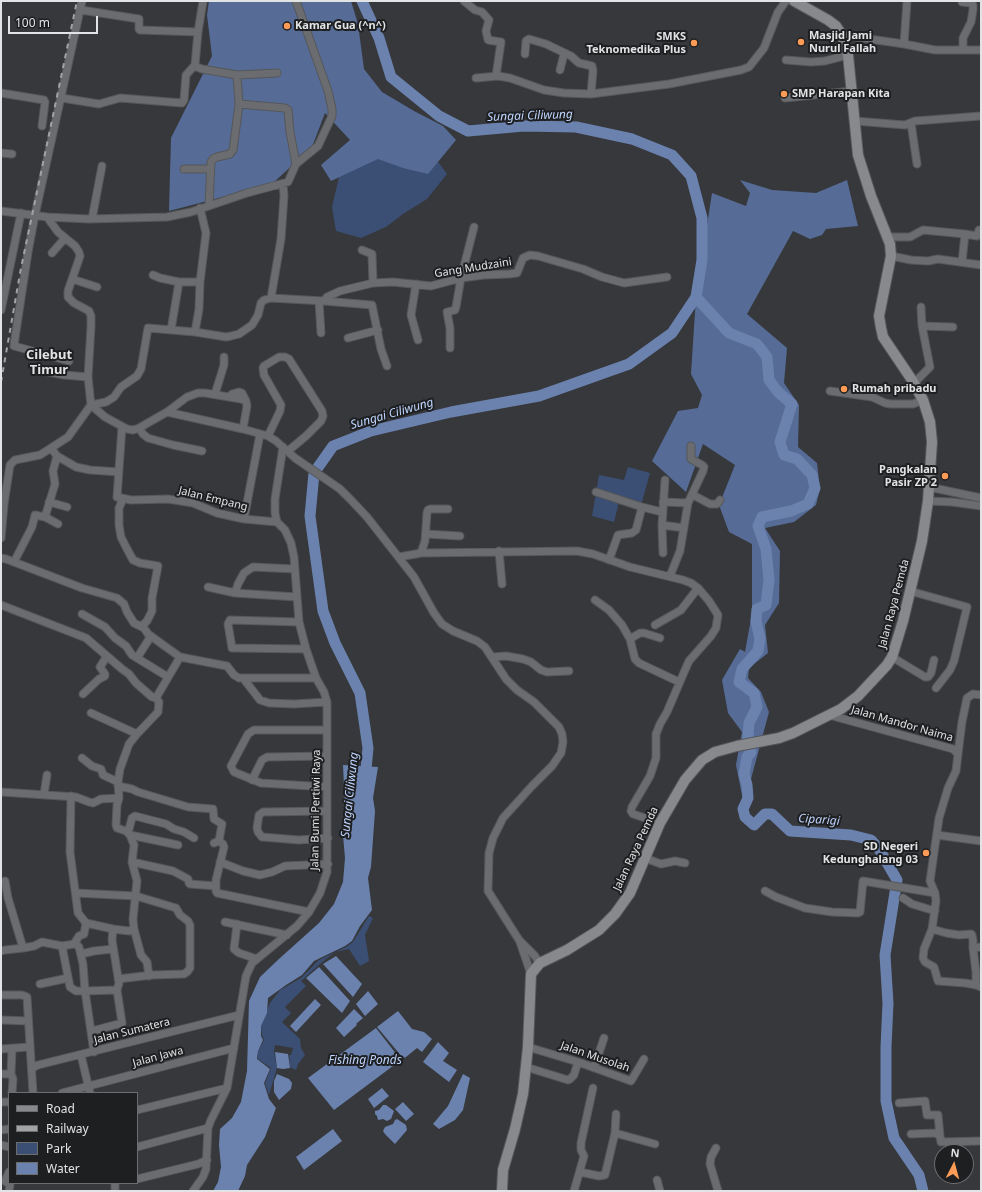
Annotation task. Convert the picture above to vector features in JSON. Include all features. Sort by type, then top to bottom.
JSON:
[{"type":"main road","name":"Jalan Raya Pemda","points":[[531,974],[540,963],[566,950],[599,930],[615,914],[630,893],[660,824],[685,780],[702,760],[715,752],[779,738],[793,733],[841,709],[858,696],[887,665],[892,657],[901,628],[922,541],[928,501],[932,442],[930,422],[923,400],[914,383],[883,337],[879,316],[891,256],[891,234],[871,196],[862,170],[857,146],[848,55],[842,35],[836,26],[828,20],[794,1]]},
{"type":"main road","points":[[502,1191],[503,1170],[523,1094],[528,1047],[531,974]]},
{"type":"street","points":[[69,361],[14,346],[35,215],[62,98],[82,1]]},
{"type":"street","points":[[62,98],[99,104],[120,98],[180,103],[184,100],[186,75],[195,65],[203,1]]},
{"type":"street","points":[[1,211],[47,217],[92,219],[167,217],[175,216],[288,182],[296,164],[318,146],[330,122],[332,109],[328,91],[296,1]]},
{"type":"street","points":[[464,1],[475,10],[482,12],[489,20],[486,31],[488,40],[501,42],[496,76]]},
{"type":"street","points":[[476,78],[496,76],[510,78],[536,88],[553,92],[591,94],[669,84],[741,70],[747,68],[756,60],[764,48],[778,12],[786,1]]},
{"type":"street","points":[[904,44],[908,1]]},
{"type":"street","points":[[962,2],[973,5],[974,10],[971,22],[963,38],[963,49]]},
{"type":"street","points":[[81,10],[139,19],[140,30],[198,32]]},
{"type":"street","points":[[842,35],[935,50],[981,50]]},
{"type":"street","points":[[525,54],[526,41],[529,39],[546,44],[564,54],[571,56],[579,63],[590,65],[593,67],[591,94]]},
{"type":"street","points":[[560,70],[564,54]]},
{"type":"street","points":[[786,60],[825,61],[848,55]]},
{"type":"street","points":[[195,65],[202,69],[238,75],[278,73]]},
{"type":"street","points":[[209,205],[211,162],[213,159],[227,156],[233,150],[239,104],[238,75]]},
{"type":"street","points":[[785,98],[852,91]]},
{"type":"street","points":[[1,93],[44,100],[42,126]]},
{"type":"street","points":[[239,104],[287,109],[289,112],[290,132],[296,164]]},
{"type":"street","points":[[855,121],[905,125],[915,121],[981,116]]},
{"type":"street","points":[[911,123],[917,164]]},
{"type":"street","points":[[1,153],[12,154]]},
{"type":"street","points":[[92,219],[102,166]]},
{"type":"street","points":[[184,169],[210,169]]},
{"type":"street","points":[[271,298],[274,272],[281,239],[284,196],[283,184]]},
{"type":"street","points":[[195,332],[206,232],[200,208]]},
{"type":"street","points":[[1,310],[20,213]]},
{"type":"street","points":[[47,217],[58,232],[77,249],[80,256],[68,291],[68,296],[74,303],[89,311],[91,316],[88,377],[88,394],[91,405],[105,417],[126,430],[133,430],[167,412],[187,397],[193,394],[205,392],[246,401],[243,429]]},
{"type":"street","points":[[450,348],[450,328],[447,312],[454,311],[456,309],[461,278],[474,227]]},
{"type":"street","points":[[891,234],[910,237],[923,230],[977,236],[981,230]]},
{"type":"street","points":[[962,262],[965,234]]},
{"type":"street","points":[[52,253],[65,238]]},
{"type":"street","points":[[362,250],[372,254],[373,283]]},
{"type":"street","name":"Gang Mudzaini","points":[[321,301],[340,291],[373,283],[393,282],[431,286],[461,278],[517,273],[523,258],[530,255],[583,269],[620,283],[667,277]]},
{"type":"street","points":[[891,256],[911,260],[928,261],[938,259],[981,265]]},
{"type":"street","points":[[153,275],[179,282],[200,282]]},
{"type":"street","points":[[72,279],[97,287]]},
{"type":"street","points":[[171,330],[179,282]]},
{"type":"street","points":[[416,284],[411,315],[418,340]]},
{"type":"street","points":[[1,538],[10,465],[15,460],[40,455],[68,437],[91,405],[106,402],[114,396],[121,387],[139,374],[148,328],[195,332],[226,337],[238,334],[252,325],[255,321],[261,303],[264,300],[271,298],[372,305],[381,349],[387,366]]},
{"type":"street","points":[[321,301],[321,333]]},
{"type":"street","points":[[914,383],[930,367],[922,326],[922,307]]},
{"type":"street","points":[[922,326],[953,327]]},
{"type":"street","points":[[348,338],[378,330]]},
{"type":"street","points":[[215,394],[224,365],[224,357]]},
{"type":"street","points":[[268,436],[280,411],[281,405],[264,375],[263,368],[279,357],[285,357],[288,359],[322,411],[323,416],[321,421],[306,436],[286,449]]},
{"type":"street","points":[[44,371],[88,377]]},
{"type":"street","points":[[830,391],[872,397],[891,404],[913,404],[923,400]]},
{"type":"street","points":[[167,412],[268,436],[276,440],[295,458],[340,489],[367,517],[399,557],[414,577],[434,614],[442,624],[453,631],[477,641],[485,647],[493,657],[506,679],[517,690],[534,702],[559,727],[563,742],[561,753],[552,766],[503,818],[493,838],[489,853],[488,891],[520,940],[540,963]]},
{"type":"street","points":[[122,427],[118,496],[124,499],[119,508],[119,525],[122,537],[133,560],[140,564],[158,566],[152,598],[152,611],[147,621],[142,626]]},
{"type":"street","points":[[139,428],[148,438],[202,451]]},
{"type":"street","points":[[244,519],[260,434]]},
{"type":"street","points":[[670,576],[680,552],[688,503],[702,475],[704,467],[691,459],[691,446]]},
{"type":"street","points":[[51,448],[57,456],[76,467],[90,470],[119,472]]},
{"type":"street","name":"Jalan Bumi Pertiwi Raya","points":[[193,1191],[205,1173],[208,1128],[212,1116],[227,1088],[246,976],[252,963],[287,935],[309,912],[323,887],[328,864],[326,811],[327,702],[324,692],[316,678],[299,622],[295,569],[291,544],[285,530],[277,522],[275,513],[275,499],[286,449]]},
{"type":"street","points":[[45,517],[55,484],[53,471],[57,456]]},
{"type":"street","points":[[663,553],[662,512],[665,480]]},
{"type":"street","points":[[929,487],[981,498]]},
{"type":"street","points":[[596,492],[662,512]]},
{"type":"street","points":[[693,495],[710,504],[718,504],[720,500]]},
{"type":"street","points":[[969,504],[970,495]]},
{"type":"street","name":"Jalan Empang","points":[[124,499],[168,499],[192,503],[217,513],[244,519],[277,522]]},
{"type":"street","points":[[928,501],[981,506]]},
{"type":"street","points":[[49,502],[67,507]]},
{"type":"street","points":[[663,502],[688,503]]},
{"type":"street","points":[[609,560],[618,536],[632,533],[636,530],[642,507]]},
{"type":"street","points":[[421,553],[426,541],[428,510],[448,509]]},
{"type":"street","points":[[14,562],[32,527],[35,515],[45,517],[58,524]]},
{"type":"street","points":[[662,525],[684,528]]},
{"type":"street","points":[[426,534],[460,536]]},
{"type":"street","points":[[499,551],[502,584]]},
{"type":"street","points":[[399,557],[421,553],[577,551],[630,567],[670,576],[691,583],[698,588],[718,615],[716,628],[689,661],[679,682],[656,734],[656,758],[650,776],[631,811],[634,814],[660,824]]},
{"type":"street","points":[[1,558],[82,588],[117,598],[124,604],[127,612],[134,622],[142,626],[151,636],[180,656],[227,666],[234,675],[243,678],[316,678]]},
{"type":"street","points":[[235,593],[244,573],[253,567],[295,569]]},
{"type":"street","points":[[208,587],[235,593],[297,597]]},
{"type":"street","points":[[655,625],[681,610],[698,588]]},
{"type":"street","points":[[910,591],[967,607],[954,661],[950,670],[936,688]]},
{"type":"street","points":[[595,600],[608,610],[622,625],[630,639],[635,659],[638,663],[679,682]]},
{"type":"street","points":[[1,605],[86,638],[129,674],[150,696],[156,698],[159,702],[158,712],[137,734],[126,749],[120,769],[118,784],[119,798],[117,805],[116,825],[117,828],[128,833],[178,845]]},
{"type":"street","points":[[82,614],[105,627],[115,638],[126,646],[132,655],[168,677]]},
{"type":"street","points":[[299,622],[230,620],[228,624],[232,648],[306,649]]},
{"type":"street","points":[[630,639],[640,633],[660,638]]},
{"type":"street","points":[[137,658],[151,636]]},
{"type":"street","points":[[83,694],[99,679],[105,676],[100,667],[107,656]]},
{"type":"street","points":[[156,698],[180,656]]},
{"type":"street","points":[[493,657],[506,656],[523,659],[547,672],[569,671]]},
{"type":"street","points":[[892,657],[925,678],[931,673],[934,660]]},
{"type":"street","points":[[243,678],[260,700],[269,703],[294,704],[327,702]]},
{"type":"street","points":[[958,754],[966,698],[973,694],[981,694]]},
{"type":"street","points":[[91,713],[137,734]]},
{"type":"street","name":"Jalan Mandor Naima","points":[[829,715],[953,750],[958,754],[956,771],[948,788],[939,818],[936,835],[930,881],[935,893],[935,911],[932,929],[924,950],[923,958],[925,962],[934,967],[938,981],[978,986]]},
{"type":"street","points":[[327,730],[251,731],[231,766],[234,772],[261,783],[327,787]]},
{"type":"street","points":[[252,780],[264,758],[271,756],[327,756]]},
{"type":"street","points":[[82,758],[92,766],[101,769],[103,775],[118,784],[188,807],[213,808],[214,818],[222,824],[217,842],[223,844],[224,847],[216,886],[216,891],[221,895],[309,912]]},
{"type":"street","points":[[44,794],[47,775]]},
{"type":"street","points":[[1,792],[72,796],[93,803],[101,799],[119,798]]},
{"type":"street","points":[[72,796],[70,852],[78,913],[86,923],[113,930],[129,931],[134,929]]},
{"type":"street","points":[[326,811],[263,812],[259,815],[257,828],[258,832],[262,836],[299,840],[328,838]]},
{"type":"street","points":[[149,976],[147,962],[141,955],[134,929],[133,919],[137,881],[132,862],[134,845],[128,833],[132,818],[134,816],[166,824],[194,838]]},
{"type":"street","points":[[936,835],[981,841]]},
{"type":"street","points":[[645,858],[662,864],[675,861],[685,863]]},
{"type":"street","points":[[132,862],[173,872],[188,879],[188,883],[190,884],[216,886]]},
{"type":"street","points":[[220,862],[243,871],[260,875],[272,872],[285,866],[328,864]]},
{"type":"street","points":[[5,881],[23,948]]},
{"type":"street","points":[[765,891],[804,908],[832,912],[858,913],[860,912],[863,882],[865,881],[935,893]]},
{"type":"street","points":[[76,894],[136,896],[176,908],[180,915],[190,924],[190,968],[187,972],[184,974],[118,979]]},
{"type":"street","points":[[903,898],[912,904],[935,911]]},
{"type":"street","points":[[225,922],[287,935]]},
{"type":"street","points":[[74,944],[78,936],[84,934],[86,923]]},
{"type":"street","points":[[237,924],[234,949],[239,953],[257,959]]},
{"type":"street","points":[[932,929],[959,935],[972,935],[978,972],[978,986]]},
{"type":"street","points":[[92,1031],[122,1023],[117,990],[118,979],[112,940],[113,930]]},
{"type":"street","points":[[520,940],[531,974]]},
{"type":"street","points":[[1,951],[34,946],[42,942],[62,946],[74,944],[79,947],[83,964],[85,991],[94,1052]]},
{"type":"street","points":[[62,946],[68,978],[72,990],[117,990]]},
{"type":"street","points":[[973,948],[981,947]]},
{"type":"street","points":[[81,954],[113,949]]},
{"type":"street","points":[[40,984],[68,978]]},
{"type":"street","points":[[1,995],[25,995],[27,997],[33,1092]]},
{"type":"street","name":"Jalan Sumatera","points":[[32,1068],[38,1065],[239,1016]]},
{"type":"street","points":[[1,1020],[28,1021]]},
{"type":"street","points":[[594,1068],[604,1038]]},
{"type":"street","points":[[1,1049],[29,1047]]},
{"type":"street","name":"Jalan Musolah","points":[[528,1047],[578,1062],[631,1081],[644,1059]]},
{"type":"street","name":"Jalan Jawa","points":[[71,1092],[89,1090],[234,1048]]},
{"type":"street","points":[[12,1049],[12,1092]]},
{"type":"street","points":[[81,1055],[89,1090]]},
{"type":"street","points":[[526,1067],[568,1080],[574,1075],[578,1062]]},
{"type":"street","points":[[1,1074],[11,1074]]},
{"type":"street","points":[[138,1110],[227,1088]]},
{"type":"street","points":[[574,1191],[584,1156],[581,1150],[581,1143],[588,1103],[593,1088]]},
{"type":"street","points":[[899,1103],[925,1101],[927,1115],[938,1115],[941,1142],[981,1141]]},
{"type":"street","points":[[580,1172],[599,1176],[605,1175],[615,1133],[616,1114]]},
{"type":"street","points":[[138,1147],[208,1128]]},
{"type":"street","points":[[911,1134],[931,1132],[940,1136]]},
{"type":"street","points":[[615,1133],[655,1144]]},
{"type":"street","points":[[716,1148],[711,1157],[710,1164],[718,1191]]},
{"type":"street","points":[[138,1179],[198,1164],[207,1160]]},
{"type":"street","points":[[8,1174],[5,1181],[8,1183]]},
{"type":"street","points":[[657,1180],[660,1191]]},
{"type":"green space","points":[[376,144],[436,159],[447,174],[427,199],[386,227],[361,238],[336,231],[332,207],[339,177]]},
{"type":"green space","points":[[628,467],[650,473],[640,509],[619,502],[614,522],[592,516],[599,475],[624,480]]},
{"type":"green space","points":[[369,916],[373,918],[365,935],[369,961],[360,966],[349,949],[336,952],[353,942]]},
{"type":"green space","points":[[334,953],[301,981],[306,986],[285,1007],[291,1013],[282,1022],[300,1039],[301,1048],[305,1055],[298,1064],[296,1070],[290,1067],[289,1055],[291,1055],[293,1048],[275,1045],[274,1052],[277,1068],[269,1095],[265,1083],[271,1068],[258,1059],[258,1051],[264,1040],[261,1026],[270,1003],[280,990],[301,978],[319,960]]},
{"type":"shaded area","points":[[209,1],[351,1],[358,24],[364,69],[382,92],[443,126],[456,140],[428,174],[403,168],[378,159],[331,181],[321,165],[350,140],[325,113],[312,147],[272,184],[169,211],[171,138],[212,56],[207,15]]},
{"type":"shaded area","points":[[740,180],[772,190],[816,193],[847,180],[858,226],[826,229],[822,235],[810,239],[793,231],[747,314],[787,348],[784,383],[799,405],[798,447],[817,463],[820,489],[816,505],[794,522],[765,528],[780,551],[779,603],[765,625],[768,653],[749,668],[748,678],[761,692],[769,712],[744,805],[736,765],[742,732],[728,713],[722,680],[740,649],[745,652],[752,613],[752,544],[729,532],[719,505],[735,465],[703,444],[686,492],[652,461],[678,411],[698,408],[702,395],[691,374],[696,297],[712,193],[746,206],[750,193]]},
{"type":"water","points":[[343,765],[378,767],[373,798],[375,811],[371,867],[368,878],[372,910],[360,926],[352,941],[314,961],[302,975],[268,998],[267,1013],[261,1026],[261,1036],[263,1040],[258,1051],[257,1059],[270,1069],[264,1083],[269,1099],[276,1108],[265,1137],[247,1165],[245,1176],[238,1191],[213,1191],[218,1182],[221,1167],[219,1145],[220,1129],[232,1118],[241,1102],[247,1071],[249,1001],[260,977],[319,923],[334,904],[343,882],[345,858],[343,835],[345,806]]},
{"type":"water","points":[[336,956],[362,984],[353,997],[323,964]]},
{"type":"water","points":[[319,967],[350,1001],[342,1013],[306,978]]},
{"type":"water","points":[[368,991],[378,1004],[365,1016],[356,1004]]},
{"type":"water","points":[[315,999],[321,1005],[296,1032],[290,1026]]},
{"type":"water","name":"Fishing Ponds","points":[[354,1009],[363,1018],[344,1037],[336,1028]]},
{"type":"water","points":[[398,1011],[412,1029],[424,1032],[432,1039],[422,1052],[417,1048],[403,1058],[377,1027]]},
{"type":"water","name":"Fishing Ponds","points":[[376,1028],[401,1060],[334,1110],[308,1078]]},
{"type":"water","name":"Fishing Ponds","points":[[438,1042],[449,1053],[443,1061],[457,1070],[449,1082],[423,1062]]},
{"type":"water","points":[[275,1052],[288,1054],[290,1068],[277,1068]]},
{"type":"water","points":[[277,1074],[289,1079],[292,1083],[291,1089],[279,1100],[274,1092],[274,1081]]},
{"type":"water","points":[[463,1074],[470,1078],[463,1110],[455,1120],[439,1129],[433,1124],[448,1106]]},
{"type":"water","points":[[382,1088],[389,1096],[374,1108],[368,1099]]},
{"type":"water","points":[[403,1102],[414,1114],[406,1121],[395,1109]]},
{"type":"water","points":[[383,1105],[386,1105],[394,1111],[391,1119],[387,1121],[383,1119],[378,1120],[375,1114],[375,1111],[379,1110]]},
{"type":"water","points":[[397,1119],[406,1125],[407,1130],[395,1144],[383,1131],[385,1127],[393,1124]]},
{"type":"water","points":[[333,1129],[342,1141],[304,1170],[296,1157]]},
{"type":"waterway","name":"Sungai Ciliwung","points":[[362,1],[379,38],[391,77],[439,116],[468,131],[524,126],[576,127],[632,139],[672,155],[691,176],[702,218],[702,260],[696,297],[672,333],[629,364],[539,396],[451,412],[371,431],[333,446],[314,473],[310,516],[323,611],[335,643],[360,693],[368,748],[365,780]]},
{"type":"waterway","name":"Ciparigi","points":[[696,297],[729,333],[757,344],[767,357],[769,380],[778,392],[792,404],[780,442],[784,455],[797,459],[812,475],[815,488],[808,504],[791,511],[762,517],[758,526],[766,549],[769,580],[766,605],[757,609],[756,621],[760,639],[758,651],[742,669],[739,682],[754,693],[757,707],[749,723],[748,737],[751,752],[747,757],[744,774],[748,798],[743,809],[745,817],[754,825],[765,814],[772,814],[790,831],[851,835],[871,840],[879,849],[897,880],[885,955],[888,1003],[886,1101],[894,1138],[919,1175],[923,1191]]},
{"type":"railway","points":[[1,382],[21,268],[77,1]]},
{"type":"place","name":"Kamar Gua (^n^)","points":[[287,26]]},
{"type":"place","name":"Masjid Jami Nurul Fallah","points":[[801,42]]},
{"type":"place","name":"SMKS Teknomedika Plus","points":[[694,43]]},
{"type":"place","name":"SMP Harapan Kita","points":[[784,94]]},
{"type":"place","name":"Rumah pribadu","points":[[844,389]]},
{"type":"place","name":"Pangkalan Pasir ZP 2","points":[[945,476]]},
{"type":"place","name":"SD Negeri Kedunghalang 03","points":[[926,853]]},
{"type":"district","name":"Cilebut Timur","points":[[49,362]]}]
